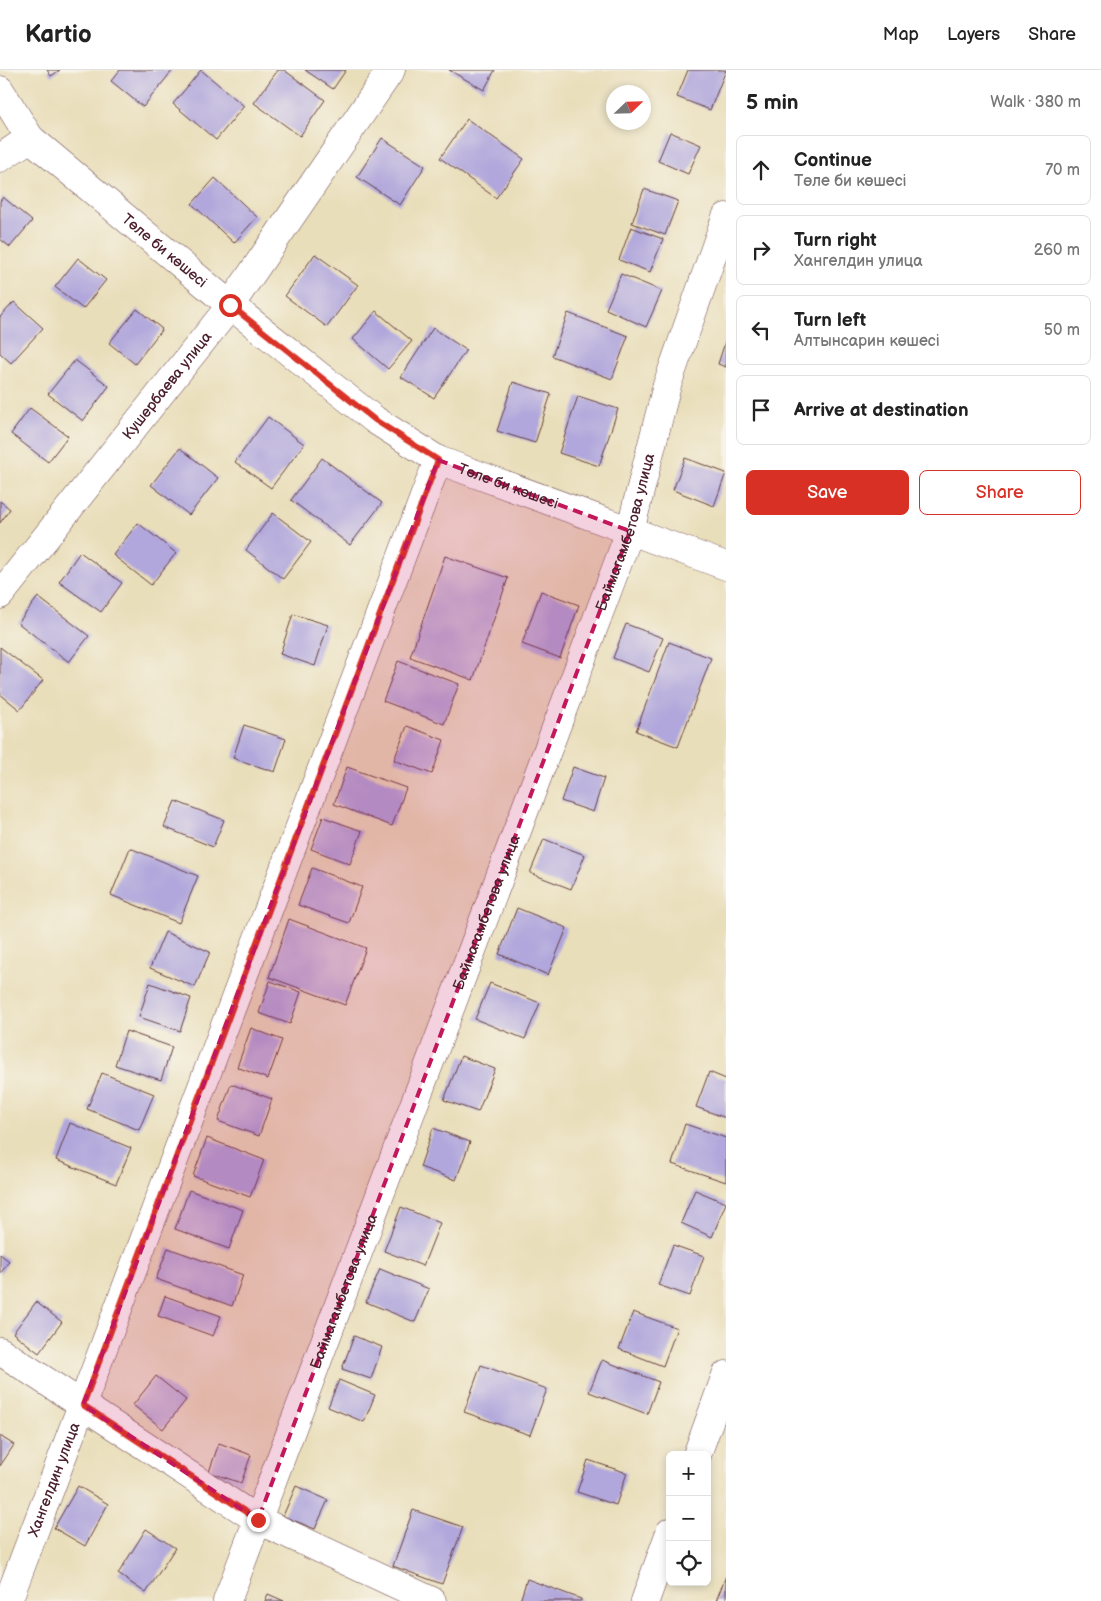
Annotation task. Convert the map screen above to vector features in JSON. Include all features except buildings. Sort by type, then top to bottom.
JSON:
[{"type":"street","name":"Кушербаева улица","points":[[0,595],[230,305],[391,70]]},
{"type":"street","name":"Төле би көшесі","points":[[0,90],[30,138],[230,305],[375,420],[438,460],[726,566]]},
{"type":"street","points":[[0,158],[30,138]]},
{"type":"street","name":"Баймагамбетова улица","points":[[227,1601],[630,530],[667,385],[726,217]]},
{"type":"street","name":"Хангелдин улица","points":[[8,1601],[438,460]]},
{"type":"street","points":[[0,1351],[258,1520],[432,1601]]},
{"type":"street","points":[[698,1451],[726,1375]]},
{"type":"street","points":[[645,1601],[667,1541]]},
{"type":"highlighted area","points":[[438,460],[630,531],[258,1520],[83,1405]]},
{"type":"route","points":[[230,305],[375,420],[438,460],[83,1405],[258,1520]]}]
